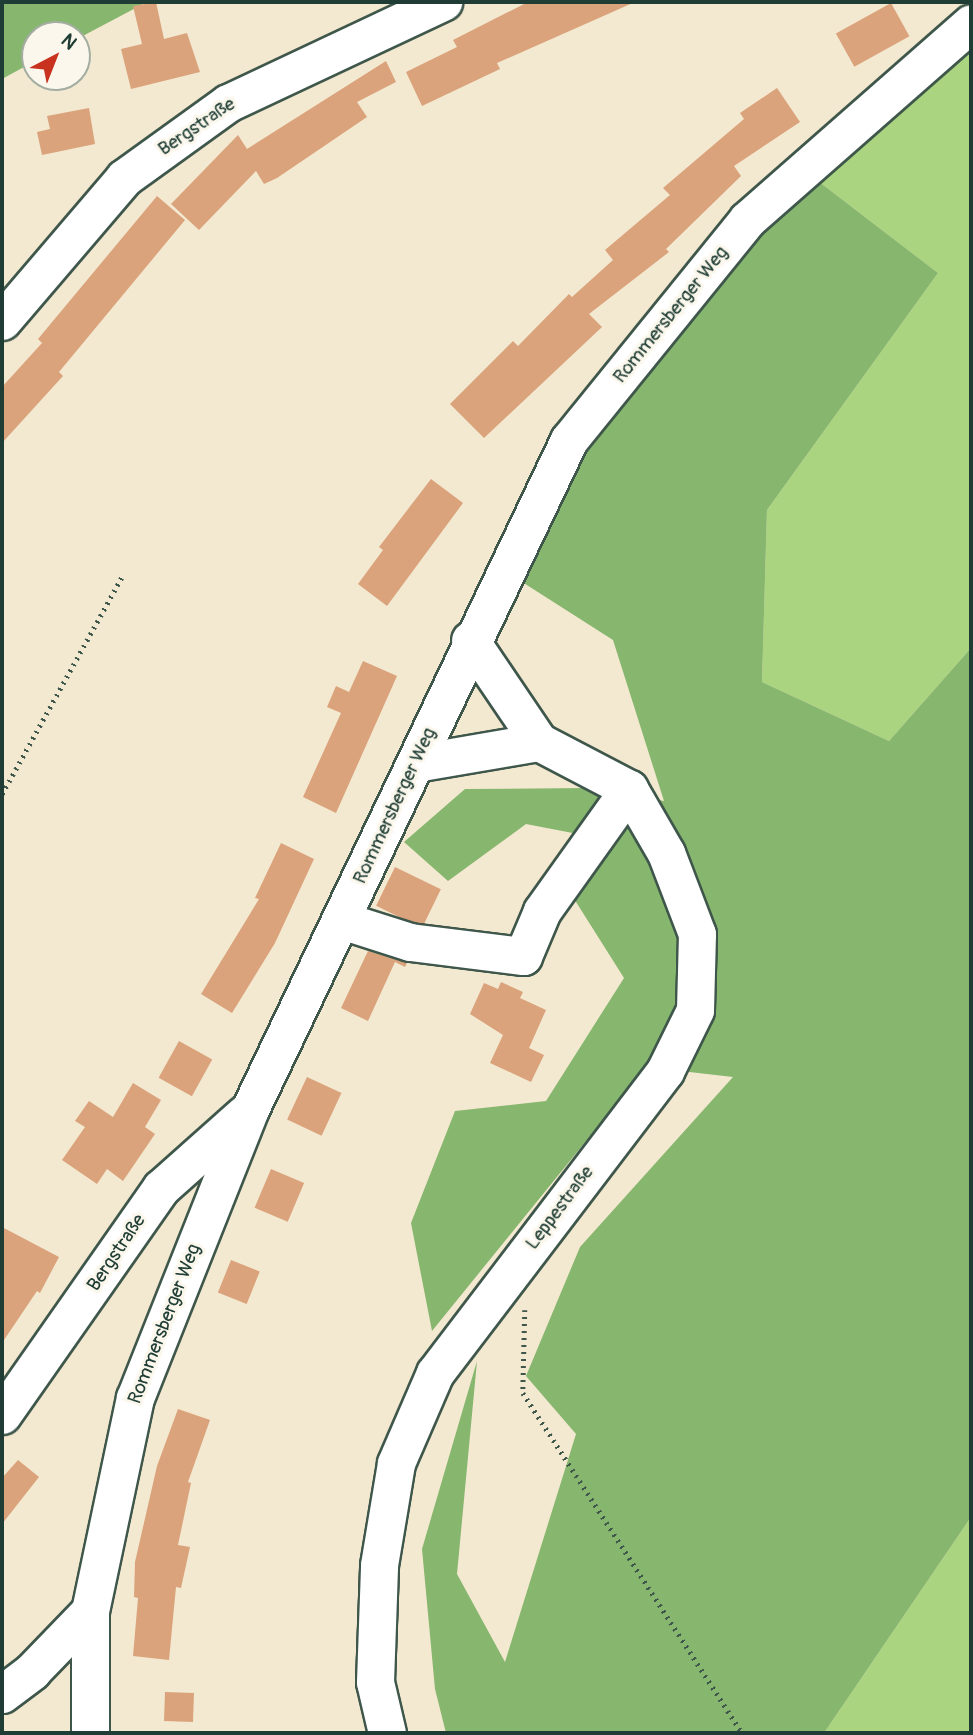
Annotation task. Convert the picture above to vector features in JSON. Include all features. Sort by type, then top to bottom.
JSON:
[{"type":"street","name":"Bergstraße","points":[[2,321],[124,178],[228,103],[443,2]]},
{"type":"street","name":"Rommersberger Weg","points":[[90,1733],[90,1611],[135,1398],[250,1108],[416,763],[470,640],[569,440],[739,230],[971,23]]},
{"type":"street","points":[[341,920],[410,942],[523,956],[542,911],[629,789],[539,742],[470,640]]},
{"type":"street","points":[[416,763],[539,742]]},
{"type":"street","name":"Leppestraße","points":[[387,1733],[375,1682],[379,1565],[396,1463],[435,1373],[665,1071],[695,1010],[696,934],[666,853],[629,789]]},
{"type":"street","name":"Bergstraße","points":[[2,1415],[161,1188],[250,1108]]},
{"type":"street","points":[[2,1694],[32,1671],[90,1611]]},
{"type":"path","points":[[2,794],[122,577]]},
{"type":"path","points":[[526,1253],[523,1393],[742,1733]]},
{"type":"green space","points":[[2,2],[147,2],[91,32],[91,21],[21,21],[21,69],[2,79]]},
{"type":"green space","points":[[971,37],[971,648],[889,741],[762,682],[767,510],[938,273],[818,181]]},
{"type":"green space","points":[[818,181],[938,273],[767,510],[762,682],[889,741],[971,648],[971,1517],[824,1733],[446,1733],[435,1689],[422,1549],[477,1361],[457,1574],[505,1662],[576,1434],[526,1376],[580,1247],[733,1077],[646,1067],[432,1331],[411,1223],[455,1111],[546,1101],[624,978],[571,894],[609,840],[526,824],[448,881],[404,842],[465,789],[588,788],[664,801],[613,640],[508,573],[576,440],[756,239]]},
{"type":"green space","points":[[971,1517],[971,1733],[824,1733]]},
{"type":"building","points":[[156,2],[164,39],[187,33],[200,72],[131,89],[121,49],[142,44],[133,6]]},
{"type":"building","points":[[528,2],[635,2],[497,63],[500,69],[422,106],[406,72],[457,47],[453,40]]},
{"type":"building","points":[[891,3],[909,36],[854,67],[836,34]]},
{"type":"building","points":[[386,61],[396,82],[357,102],[367,117],[277,178],[264,184],[256,171],[199,230],[171,204],[238,135],[247,149]]},
{"type":"building","points":[[777,88],[800,122],[734,166],[741,176],[666,249],[669,252],[589,314],[602,327],[484,438],[450,404],[513,341],[518,346],[569,294],[572,297],[613,260],[605,250],[670,195],[663,188],[744,119],[740,113]]},
{"type":"building","points":[[89,108],[95,144],[42,155],[37,132],[50,129],[47,116]]},
{"type":"building","points":[[157,196],[185,220],[59,372],[63,376],[2,443],[2,387],[42,343],[38,339]]},
{"type":"building","points":[[431,479],[463,503],[387,606],[358,584],[383,550],[379,547]]},
{"type":"building","points":[[363,661],[397,676],[336,813],[303,797],[341,713],[327,707],[336,686],[349,692]]},
{"type":"building","points":[[281,843],[314,859],[275,943],[232,1013],[201,994],[259,899],[255,898]]},
{"type":"building","points":[[395,867],[441,889],[422,928],[376,906]]},
{"type":"building","points":[[368,951],[407,963],[405,967],[395,962],[368,1021],[341,1008]]},
{"type":"building","points":[[501,982],[523,992],[520,998],[546,1010],[529,1048],[544,1055],[531,1082],[490,1063],[503,1035],[470,1014],[484,983],[498,989]]},
{"type":"building","points":[[179,1041],[212,1059],[192,1096],[159,1078]]},
{"type":"building","points":[[307,1077],[341,1093],[322,1136],[287,1120]]},
{"type":"building","points":[[133,1083],[161,1100],[145,1127],[155,1134],[123,1181],[107,1169],[97,1184],[62,1160],[85,1127],[75,1121],[89,1101],[113,1117]]},
{"type":"building","points":[[271,1169],[304,1183],[288,1222],[255,1208]]},
{"type":"building","points":[[2,1227],[59,1257],[40,1293],[37,1291],[2,1343]]},
{"type":"building","points":[[231,1260],[260,1272],[247,1304],[218,1292]]},
{"type":"building","points":[[178,1409],[210,1420],[188,1482],[191,1483],[178,1545],[190,1547],[181,1588],[176,1587],[169,1660],[133,1656],[138,1598],[134,1597],[135,1562],[157,1466]]},
{"type":"building","points":[[18,1460],[39,1477],[2,1524],[2,1478]]},
{"type":"building","points":[[165,1692],[194,1693],[193,1722],[164,1721]]}]
